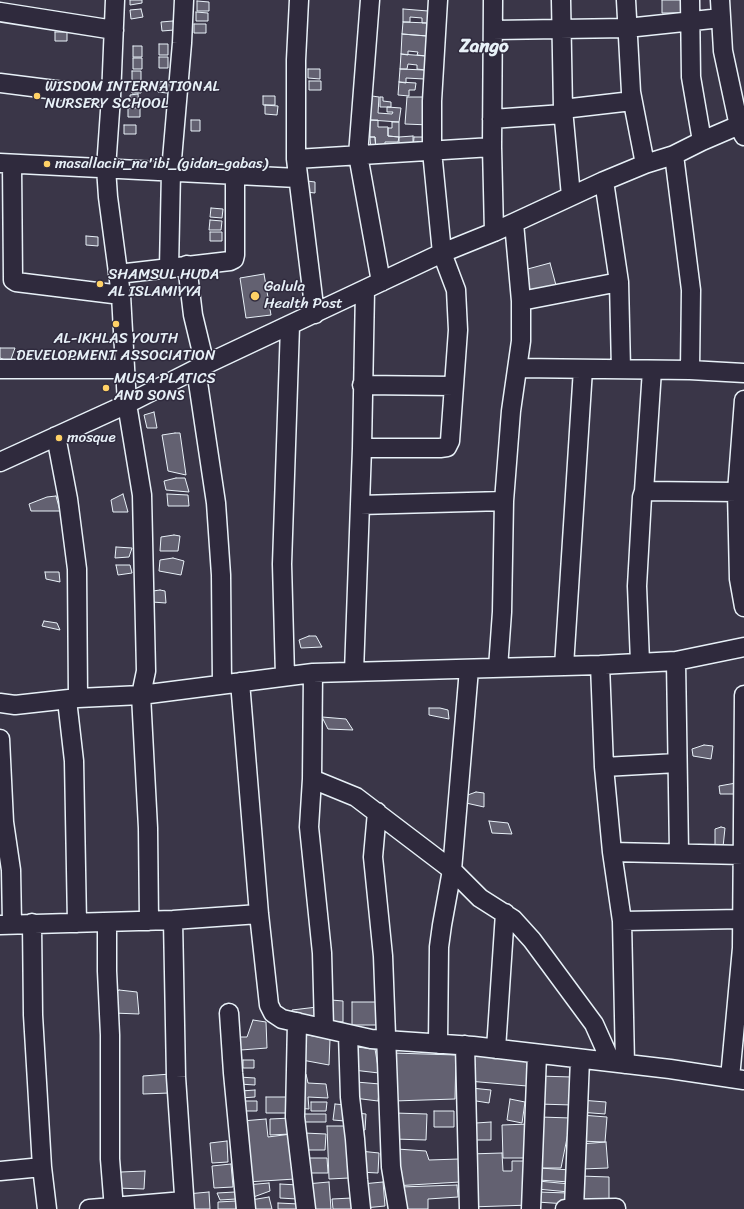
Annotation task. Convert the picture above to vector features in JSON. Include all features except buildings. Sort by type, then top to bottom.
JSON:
[{"type":"street","points":[[115,0],[106,168],[108,197],[121,295],[127,404],[142,495],[146,671],[141,695],[148,828],[149,921]]},
{"type":"street","points":[[169,268],[171,171],[182,43],[184,0]]},
{"type":"street","points":[[299,0],[296,60],[296,159],[297,178],[315,314]]},
{"type":"street","points":[[370,0],[358,155],[381,282]]},
{"type":"street","points":[[362,448],[440,448],[447,447],[450,442],[458,330],[456,290],[442,253],[432,151],[432,101],[438,0]]},
{"type":"street","points":[[493,0],[492,147],[494,232]]},
{"type":"street","points":[[561,0],[563,112],[570,196]]},
{"type":"street","points":[[626,0],[632,101],[645,164]]},
{"type":"street","points":[[690,0],[689,20],[692,77],[702,141]]},
{"type":"street","points":[[0,462],[127,404],[201,367],[442,253],[494,232],[570,196],[645,164],[674,155],[702,141],[742,129],[724,58],[720,9],[689,20],[627,28],[493,30]]},
{"type":"street","points":[[0,12],[114,30]]},
{"type":"street","points":[[0,83],[111,97]]},
{"type":"street","points":[[492,119],[563,112],[632,101]]},
{"type":"street","points":[[296,159],[492,147]]},
{"type":"street","points":[[674,155],[691,290],[690,370]]},
{"type":"street","points":[[121,295],[16,282],[13,280],[6,164],[297,178]]},
{"type":"street","points":[[118,274],[230,261],[234,259],[235,175]]},
{"type":"street","points":[[604,181],[619,282],[621,369]]},
{"type":"street","points":[[498,668],[502,612],[504,501],[511,411],[521,341],[521,301],[514,222]]},
{"type":"street","points":[[187,265],[201,367],[216,502],[221,575],[222,684]]},
{"type":"street","points":[[521,301],[619,282]]},
{"type":"street","points":[[354,672],[362,448],[365,290]]},
{"type":"street","points":[[285,676],[282,564],[290,326]]},
{"type":"street","points":[[518,368],[690,370],[744,373]]},
{"type":"street","points":[[0,369],[125,369]]},
{"type":"street","points":[[564,666],[583,369]]},
{"type":"street","points":[[640,662],[637,586],[652,370]]},
{"type":"street","points":[[362,385],[454,386]]},
{"type":"street","points":[[744,400],[737,492],[739,579],[744,607]]},
{"type":"street","points":[[56,436],[68,498],[77,569],[72,699],[77,923]]},
{"type":"street","points":[[644,491],[737,492]]},
{"type":"street","points":[[360,505],[504,501]]},
{"type":"street","points":[[0,703],[15,705],[72,699],[141,695],[313,673],[600,665],[676,661],[744,647]]},
{"type":"street","points":[[676,661],[679,853]]},
{"type":"street","points":[[600,665],[604,767],[612,852],[622,921],[618,1063]]},
{"type":"street","points":[[438,1044],[439,947],[452,870],[469,668]]},
{"type":"street","points":[[313,673],[312,779],[309,827],[322,953],[324,1028]]},
{"type":"street","points":[[240,682],[259,914],[269,1005],[273,1013],[282,1019],[371,1039],[465,1045],[737,1079],[743,914],[744,695]]},
{"type":"street","points":[[0,739],[4,822],[11,870],[6,925],[173,920],[259,914]]},
{"type":"street","points":[[604,767],[677,762]]},
{"type":"street","points":[[312,779],[356,797],[452,870],[480,898],[513,919],[532,940],[594,1024],[618,1063]]},
{"type":"street","points":[[377,812],[373,857],[383,956],[391,1167],[398,1209]]},
{"type":"street","points":[[612,852],[743,855]]},
{"type":"street","points":[[496,1049],[505,913]]},
{"type":"street","points":[[622,921],[743,914]]},
{"type":"street","points":[[89,1209],[185,1205],[176,1077],[173,920]]},
{"type":"street","points":[[107,922],[107,971],[110,1035],[110,1159],[114,1208]]},
{"type":"street","points":[[32,924],[34,1015],[42,1167],[47,1209]]},
{"type":"street","points":[[229,1013],[246,1209]]},
{"type":"street","points":[[297,1022],[295,1117],[306,1209]]},
{"type":"street","points":[[348,1034],[350,1097],[362,1209]]},
{"type":"street","points":[[465,1045],[469,1209]]},
{"type":"street","points":[[531,1209],[537,1054]]},
{"type":"street","points":[[580,1059],[570,1208],[616,1208]]},
{"type":"street","points":[[0,1170],[42,1167]]},
{"type":"place","name":"WISDOM INTERNATIONAL NURSERY SCHOOL","points":[[37,96]]},
{"type":"place","name":"masallacin_na'ibi_(gidan_gabas)","points":[[47,164]]},
{"type":"place","name":"SHAMSUL HUDA AL ISLAMIYYA","points":[[100,284]]},
{"type":"place","name":"Galula Health Post","points":[[255,296]]},
{"type":"place","name":"AL-IKHLAS YOUTH DEVELOPMENT ASSOCIATION","points":[[116,324]]},
{"type":"place","name":"MUSA PLATICS AND SONS","points":[[106,388]]},
{"type":"place","name":"mosque","points":[[59,438]]},
{"type":"district","name":"Zango","points":[[484,47]]}]
